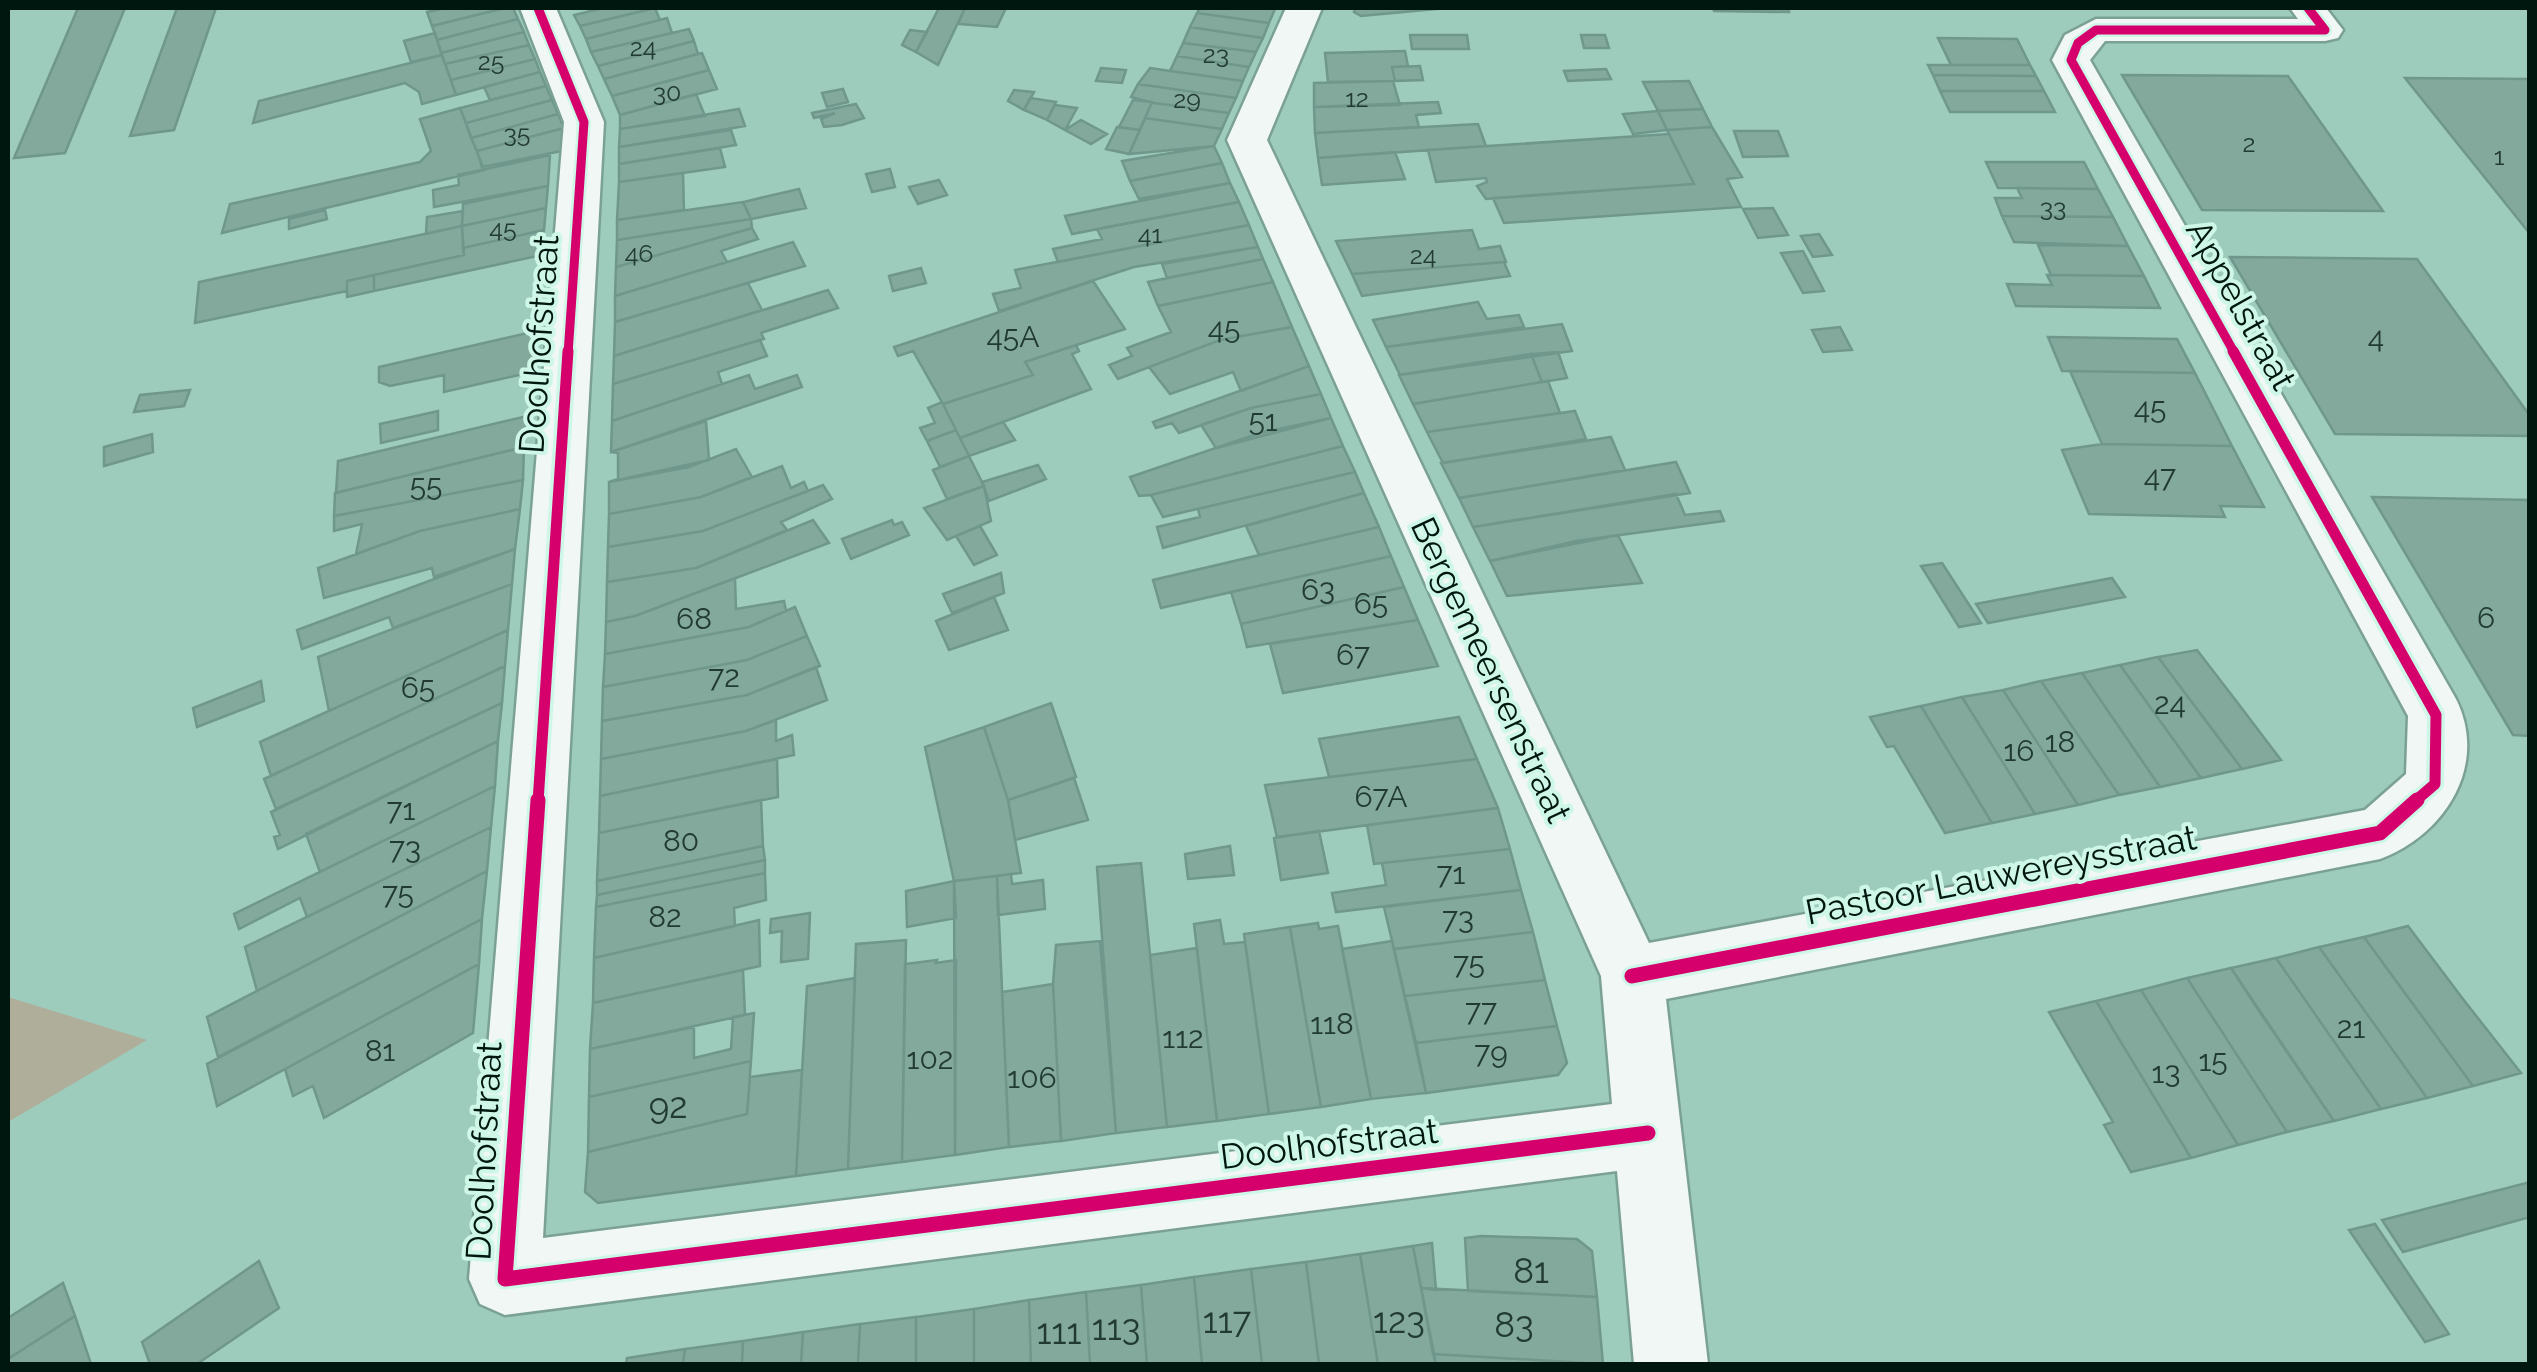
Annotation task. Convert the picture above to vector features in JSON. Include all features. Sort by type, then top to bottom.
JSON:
[{"type":"street","name":"Doolhofstraat","points":[[538,8],[584,122],[505,1279],[1648,1133]]},
{"type":"street","name":"Bergemeersenstraat","points":[[1304,8],[1248,140],[1632,976],[1672,1364]]},
{"type":"street","name":"Appelstraat","points":[[2308,8],[2326,30],[2096,30],[2078,43],[2071,60],[2436,715],[2436,784],[2380,833]]},
{"type":"street","name":"Pastoor Lauwereysstraat","points":[[1632,976],[2380,833]]},
{"type":"green space","points":[[8,997],[147,1040],[8,1122]]},
{"type":"building","points":[[78,8],[125,8],[65,153],[14,158]]},
{"type":"building","points":[[177,8],[216,8],[174,130],[130,136]]},
{"type":"building","points":[[446,8],[505,8],[432,26],[427,12]]},
{"type":"building","points":[[513,8],[518,19],[437,40],[432,26]]},
{"type":"building","points":[[603,8],[655,8],[580,26],[574,15]]},
{"type":"building","points":[[655,8],[660,20],[586,39],[580,26]]},
{"type":"building","points":[[939,8],[965,8],[938,65],[916,52]]},
{"type":"building","points":[[965,8],[1006,8],[997,27],[958,24]]},
{"type":"building","points":[[1200,8],[1275,9],[1269,23],[1197,13]]},
{"type":"building","points":[[1356,8],[1447,8],[1361,16],[1354,12]]},
{"type":"building","points":[[1713,8],[1788,8],[1789,12],[1714,11]]},
{"type":"building","points":[[1197,13],[1269,23],[1263,38],[1190,27]]},
{"type":"building","points":[[667,18],[672,33],[591,52],[586,39]]},
{"type":"building","points":[[518,19],[524,32],[441,53],[437,40]]},
{"type":"building","points":[[1190,27],[1263,38],[1256,52],[1183,43]]},
{"type":"building","points":[[689,29],[694,41],[598,66],[591,52]]},
{"type":"building","points":[[910,30],[927,32],[916,52],[902,45]]},
{"type":"building","points":[[524,32],[529,45],[445,64],[441,53]]},
{"type":"building","points":[[435,33],[442,55],[411,62],[404,41]]},
{"type":"building","points":[[1410,35],[1467,35],[1469,49],[1412,49]]},
{"type":"building","points":[[1581,35],[1605,35],[1609,48],[1584,48]]},
{"type":"building","points":[[1938,38],[2017,39],[2030,65],[1951,65]]},
{"type":"building","points":[[694,41],[698,54],[604,79],[598,66]]},
{"type":"building","points":[[1183,43],[1256,52],[1249,67],[1177,56]]},
{"type":"building","points":[[529,45],[535,59],[451,80],[445,64]]},
{"type":"building","points":[[1405,51],[1408,66],[1392,67],[1395,81],[1328,82],[1325,53]]},
{"type":"building","points":[[702,53],[709,70],[612,96],[604,79]]},
{"type":"building","points":[[442,55],[456,95],[422,104],[419,92],[405,83],[253,123],[259,101]]},
{"type":"building","points":[[1177,56],[1249,67],[1243,81],[1170,71]]},
{"type":"building","points":[[535,59],[540,72],[456,95],[451,80]]},
{"type":"building","points":[[1928,65],[2030,65],[2036,76],[1933,75]]},
{"type":"building","points":[[1420,66],[1423,80],[1395,81],[1392,67]]},
{"type":"building","points":[[1101,68],[1126,70],[1122,83],[1096,81]]},
{"type":"building","points":[[1150,68],[1243,81],[1236,98],[1138,84]]},
{"type":"building","points":[[1606,69],[1611,79],[1568,81],[1564,71]]},
{"type":"building","points":[[709,70],[717,89],[620,115],[612,96]]},
{"type":"building","points":[[540,72],[546,86],[490,100],[484,87]]},
{"type":"building","points":[[1933,75],[2036,76],[2044,91],[1940,91]]},
{"type":"building","points":[[2122,75],[2288,76],[2383,211],[2202,210]]},
{"type":"building","points":[[2405,78],[2530,79],[2530,234]]},
{"type":"building","points":[[1393,81],[1400,105],[1314,107],[1314,83]]},
{"type":"building","points":[[1689,81],[1703,109],[1658,111],[1643,82]]},
{"type":"building","points":[[1138,84],[1236,98],[1229,113],[1154,103],[1131,97]]},
{"type":"building","points":[[546,86],[552,100],[466,123],[460,108]]},
{"type":"building","points":[[843,89],[848,102],[827,107],[822,93]]},
{"type":"building","points":[[1014,90],[1034,92],[1024,110],[1008,101]]},
{"type":"building","points":[[1940,91],[2044,91],[2055,112],[1950,112]]},
{"type":"building","points":[[696,94],[705,116],[620,129],[620,115]]},
{"type":"building","points":[[1030,98],[1056,102],[1047,120],[1024,110]]},
{"type":"building","points":[[552,100],[558,114],[471,138],[466,123]]},
{"type":"building","points":[[1133,100],[1152,102],[1140,130],[1119,127]]},
{"type":"building","points":[[1152,102],[1229,113],[1222,129],[1145,118]]},
{"type":"building","points":[[1438,102],[1441,113],[1416,115],[1419,127],[1315,133],[1314,107]]},
{"type":"building","points":[[856,104],[864,118],[842,125],[824,127],[821,119],[835,113],[814,118],[812,113]]},
{"type":"building","points":[[1055,105],[1077,108],[1065,130],[1047,120]]},
{"type":"building","points":[[460,108],[484,170],[222,233],[230,204],[420,162],[431,151],[420,119]]},
{"type":"building","points":[[739,109],[745,126],[619,147],[620,129]]},
{"type":"building","points":[[1703,109],[1712,127],[1667,130],[1658,111]]},
{"type":"building","points":[[1658,111],[1667,130],[1633,134],[1623,114]]},
{"type":"building","points":[[558,114],[564,128],[477,151],[471,138]]},
{"type":"building","points":[[1145,118],[1222,129],[1214,146],[1129,154]]},
{"type":"building","points":[[1081,120],[1107,134],[1091,144],[1065,130]]},
{"type":"building","points":[[1478,124],[1486,146],[1318,158],[1315,133]]},
{"type":"building","points":[[1117,127],[1140,130],[1129,154],[1106,149]]},
{"type":"building","points":[[1712,127],[1742,177],[1727,179],[1741,207],[1504,223],[1493,198],[1694,184],[1667,130]]},
{"type":"building","points":[[564,128],[562,151],[482,167],[477,151]]},
{"type":"building","points":[[731,130],[736,145],[619,164],[619,147]]},
{"type":"building","points":[[1734,131],[1778,131],[1788,156],[1743,157]]},
{"type":"building","points":[[1669,134],[1694,184],[1486,199],[1477,186],[1487,182],[1486,178],[1436,182],[1428,150]]},
{"type":"building","points":[[1214,146],[1222,163],[1130,181],[1122,161]]},
{"type":"building","points":[[720,148],[725,167],[619,182],[619,164]]},
{"type":"building","points":[[1395,152],[1405,179],[1322,185],[1318,158]]},
{"type":"building","points":[[550,155],[548,186],[434,207],[433,190],[459,185],[458,175]]},
{"type":"building","points":[[1986,162],[2084,162],[2098,189],[1998,188]]},
{"type":"building","points":[[1222,163],[1230,183],[1139,199],[1130,181]]},
{"type":"building","points":[[890,169],[895,187],[872,192],[866,174]]},
{"type":"building","points":[[683,173],[684,210],[617,220],[619,182]]},
{"type":"building","points":[[939,180],[947,195],[918,204],[909,187]]},
{"type":"building","points":[[1230,183],[1239,202],[1072,234],[1065,216]]},
{"type":"building","points":[[548,186],[546,208],[462,226],[463,204]]},
{"type":"building","points":[[2017,188],[2098,189],[2113,217],[2002,216],[1995,198],[2022,198]]},
{"type":"building","points":[[799,189],[806,208],[751,219],[743,202]]},
{"type":"building","points":[[743,202],[751,219],[617,240],[617,220]]},
{"type":"building","points":[[1239,202],[1249,225],[1058,262],[1053,249],[1102,239],[1097,229]]},
{"type":"building","points":[[546,208],[544,230],[463,248],[462,226]]},
{"type":"building","points":[[1773,208],[1788,235],[1758,238],[1743,209]]},
{"type":"building","points":[[325,210],[327,219],[289,229],[289,219]]},
{"type":"building","points":[[463,211],[462,226],[426,234],[427,217]]},
{"type":"building","points":[[2002,216],[2113,217],[2128,246],[2014,242]]},
{"type":"building","points":[[751,219],[752,228],[616,267],[617,240]]},
{"type":"building","points":[[1249,225],[1258,247],[1134,267],[999,311],[993,294],[1021,288],[1015,270]]},
{"type":"building","points":[[462,226],[464,255],[347,281],[347,291],[195,323],[199,282]]},
{"type":"building","points":[[752,228],[758,239],[721,251],[727,262],[615,296],[616,267]]},
{"type":"building","points":[[544,230],[542,255],[374,291],[374,275],[464,255],[463,248]]},
{"type":"building","points":[[1472,230],[1479,249],[1500,246],[1506,262],[1352,274],[1336,241]]},
{"type":"building","points":[[1819,234],[1832,255],[1813,257],[1801,236]]},
{"type":"building","points":[[793,242],[805,266],[615,322],[615,296]]},
{"type":"building","points":[[2038,245],[2128,246],[2144,276],[2051,275]]},
{"type":"building","points":[[1258,247],[1263,259],[1167,278],[1162,264]]},
{"type":"building","points":[[1803,251],[1824,291],[1803,293],[1781,253]]},
{"type":"building","points":[[2230,257],[2417,259],[2530,416],[2530,436],[2335,434]]},
{"type":"building","points":[[1263,259],[1273,282],[1158,306],[1148,282]]},
{"type":"building","points":[[1504,262],[1510,276],[1362,296],[1352,274]]},
{"type":"building","points":[[921,268],[926,283],[893,291],[889,276]]},
{"type":"building","points":[[374,275],[374,291],[347,297],[347,281]]},
{"type":"building","points":[[2047,275],[2144,276],[2160,308],[2016,306],[2007,284],[2052,285]]},
{"type":"building","points":[[1093,281],[1125,329],[1025,362],[1033,375],[943,404],[913,351],[898,356],[894,347]]},
{"type":"building","points":[[1273,282],[1292,327],[1220,340],[1118,379],[1109,365],[1132,356],[1127,348],[1171,332],[1158,306]]},
{"type":"building","points":[[748,283],[762,310],[614,356],[615,322]]},
{"type":"building","points":[[828,290],[838,308],[761,333],[764,339],[613,384],[614,356]]},
{"type":"building","points":[[1478,302],[1487,319],[1519,315],[1524,327],[1386,347],[1373,320]]},
{"type":"building","points":[[1562,324],[1572,351],[1400,375],[1386,347]]},
{"type":"building","points":[[1292,327],[1309,366],[1241,391],[1233,372],[1170,394],[1149,367],[1220,340]]},
{"type":"building","points":[[1840,327],[1852,350],[1823,352],[1812,330]]},
{"type":"building","points":[[536,331],[532,372],[444,392],[444,375],[390,386],[379,382],[379,367]]},
{"type":"building","points":[[2048,337],[2177,339],[2195,373],[2062,371]]},
{"type":"building","points":[[760,340],[767,356],[718,372],[722,384],[612,421],[613,384]]},
{"type":"building","points":[[1076,345],[1079,351],[1072,354],[1091,389],[960,438],[943,404],[1033,375],[1025,362]]},
{"type":"building","points":[[1558,352],[1567,378],[1542,382],[1531,354]]},
{"type":"building","points":[[1531,354],[1542,382],[1413,404],[1399,375]]},
{"type":"building","points":[[1309,366],[1321,394],[1251,408],[1179,433],[1172,423],[1156,428],[1153,422]]},
{"type":"building","points":[[2070,371],[2195,373],[2232,446],[2102,444]]},
{"type":"building","points":[[749,375],[755,389],[797,375],[802,387],[611,452],[612,421]]},
{"type":"building","points":[[1548,381],[1560,413],[1427,432],[1413,404]]},
{"type":"building","points":[[190,390],[184,406],[134,412],[140,395]]},
{"type":"building","points":[[1321,394],[1331,418],[1216,448],[1201,425],[1251,408]]},
{"type":"building","points":[[942,402],[956,430],[927,441],[920,428],[935,423],[928,408]]},
{"type":"building","points":[[438,411],[438,430],[381,443],[380,424]]},
{"type":"building","points":[[1575,411],[1586,439],[1443,463],[1427,432]]},
{"type":"building","points":[[527,416],[524,447],[336,493],[338,461]]},
{"type":"building","points":[[1331,418],[1343,446],[1151,495],[1139,496],[1130,477],[1260,433]]},
{"type":"building","points":[[706,421],[709,460],[609,482],[618,479],[618,453],[611,452]]},
{"type":"building","points":[[1003,422],[1015,440],[969,456],[960,438]]},
{"type":"building","points":[[956,430],[969,456],[940,467],[927,441]]},
{"type":"building","points":[[152,434],[153,452],[104,466],[104,447]]},
{"type":"building","points":[[1611,437],[1625,470],[1459,498],[1441,463]]},
{"type":"building","points":[[2102,444],[2232,446],[2264,507],[2220,506],[2225,517],[2089,514],[2062,450]]},
{"type":"building","points":[[1343,446],[1355,472],[1163,517],[1151,495]]},
{"type":"building","points":[[524,447],[523,480],[334,516],[335,493]]},
{"type":"building","points":[[736,449],[752,477],[701,497],[609,514],[609,482],[689,467]]},
{"type":"building","points":[[969,456],[984,486],[947,499],[933,470]]},
{"type":"building","points":[[1676,462],[1690,493],[1473,527],[1459,498]]},
{"type":"building","points":[[1038,465],[1046,479],[989,501],[982,482]]},
{"type":"building","points":[[782,466],[791,488],[804,482],[808,491],[703,531],[608,547],[609,514],[701,497]]},
{"type":"building","points":[[1355,472],[1364,493],[1163,548],[1157,527],[1200,517],[1198,509]]},
{"type":"building","points":[[523,480],[520,509],[420,531],[356,554],[362,524],[334,531],[334,516]]},
{"type":"building","points":[[823,485],[832,499],[781,522],[787,530],[696,568],[607,582],[608,547],[703,531]]},
{"type":"building","points":[[984,486],[991,521],[947,540],[924,508]]},
{"type":"building","points":[[1364,493],[1379,527],[1259,555],[1246,526]]},
{"type":"building","points":[[1676,494],[1685,515],[1720,511],[1724,521],[1576,541],[1490,561],[1473,527]]},
{"type":"building","points":[[2372,497],[2530,500],[2530,736],[2513,735]]},
{"type":"building","points":[[520,509],[515,549],[434,577],[432,568],[324,598],[318,568],[420,531]]},
{"type":"building","points":[[813,520],[829,543],[635,616],[606,622],[607,582],[696,568]]},
{"type":"building","points":[[892,520],[894,525],[902,522],[909,535],[851,559],[842,539]]},
{"type":"building","points":[[980,526],[997,555],[974,565],[956,536]]},
{"type":"building","points":[[1379,527],[1391,556],[1161,608],[1153,580]]},
{"type":"building","points":[[1618,535],[1642,583],[1507,596],[1490,561]]},
{"type":"building","points":[[515,549],[512,584],[393,628],[389,617],[302,649],[297,630]]},
{"type":"building","points":[[1391,556],[1404,587],[1241,624],[1231,592]]},
{"type":"building","points":[[1942,563],[1981,623],[1959,627],[1921,566]]},
{"type":"building","points":[[1001,573],[1004,593],[952,613],[943,594]]},
{"type":"building","points":[[735,578],[736,609],[784,601],[786,611],[749,627],[605,654],[606,622],[635,616]]},
{"type":"building","points":[[2112,578],[2125,597],[1988,623],[1976,604]]},
{"type":"building","points":[[512,584],[508,630],[329,711],[318,657]]},
{"type":"building","points":[[1404,587],[1418,620],[1247,647],[1241,624]]},
{"type":"building","points":[[994,597],[1008,630],[949,650],[936,621]]},
{"type":"building","points":[[795,607],[807,636],[747,660],[603,687],[605,654],[749,627]]},
{"type":"building","points":[[1418,620],[1438,666],[1283,693],[1270,644]]},
{"type":"building","points":[[508,630],[505,666],[271,776],[260,742]]},
{"type":"building","points":[[807,636],[820,666],[747,695],[602,721],[603,687],[747,660]]},
{"type":"building","points":[[2197,650],[2281,760],[2242,769],[2158,657]]},
{"type":"building","points":[[2158,657],[2242,769],[2201,778],[2120,665]]},
{"type":"building","points":[[2120,665],[2201,778],[2160,787],[2082,673]]},
{"type":"building","points":[[505,666],[502,703],[276,809],[264,779]]},
{"type":"building","points":[[816,667],[827,700],[746,731],[601,759],[602,721],[747,695]]},
{"type":"building","points":[[2082,673],[2160,787],[2119,795],[2041,681]]},
{"type":"building","points":[[261,681],[264,701],[197,727],[193,708]]},
{"type":"building","points":[[2041,681],[2119,795],[2078,805],[2003,690]]},
{"type":"building","points":[[2003,690],[2078,805],[2035,814],[1962,697]]},
{"type":"building","points":[[1962,697],[2035,814],[1992,823],[1921,706]]},
{"type":"building","points":[[502,703],[498,741],[278,849],[274,837],[280,835],[271,812]]},
{"type":"building","points":[[1051,703],[1076,777],[1008,800],[984,727]]},
{"type":"building","points":[[1921,706],[1992,823],[1945,833],[1894,746],[1887,747],[1870,717]]},
{"type":"building","points":[[1459,717],[1477,759],[1329,777],[1319,739]]},
{"type":"building","points":[[776,720],[776,741],[792,735],[794,755],[600,796],[601,759],[746,731]]},
{"type":"building","points":[[984,727],[1008,800],[1021,873],[954,881],[925,747]]},
{"type":"building","points":[[498,741],[495,786],[320,872],[306,834]]},
{"type":"building","points":[[777,759],[778,797],[599,833],[600,796]]},
{"type":"building","points":[[1477,759],[1498,808],[1277,837],[1265,785]]},
{"type":"building","points":[[1074,778],[1088,820],[1015,840],[1008,800]]},
{"type":"building","points":[[495,786],[491,827],[307,917],[300,898],[239,929],[234,914]]},
{"type":"building","points":[[761,800],[763,846],[597,881],[599,833]]},
{"type":"building","points":[[1498,808],[1510,849],[1374,864],[1367,825]]},
{"type":"building","points":[[491,827],[487,871],[257,991],[245,947]]},
{"type":"building","points":[[1319,831],[1328,873],[1281,880],[1274,838]]},
{"type":"building","points":[[763,846],[765,860],[597,895],[597,881]]},
{"type":"building","points":[[1230,846],[1234,875],[1188,879],[1185,854]]},
{"type":"building","points":[[1510,849],[1521,890],[1336,912],[1332,893],[1386,885],[1382,863]]},
{"type":"building","points":[[765,860],[765,873],[596,907],[597,895]]},
{"type":"building","points":[[1141,863],[1167,1127],[1116,1133],[1097,867]]},
{"type":"building","points":[[487,871],[482,919],[218,1057],[207,1017]]},
{"type":"building","points":[[765,873],[766,900],[734,908],[735,926],[594,958],[596,907]]},
{"type":"building","points":[[1011,874],[1012,884],[1043,880],[1045,909],[998,915],[997,876]]},
{"type":"building","points":[[997,876],[1009,1147],[955,1155],[954,881]]},
{"type":"building","points":[[954,881],[956,918],[907,927],[906,891]]},
{"type":"building","points":[[1521,890],[1533,932],[1394,949],[1384,907]]},
{"type":"building","points":[[810,913],[808,959],[781,962],[782,931],[770,933],[771,919]]},
{"type":"building","points":[[482,919],[479,964],[217,1106],[207,1064]]},
{"type":"building","points":[[759,920],[760,966],[593,1003],[594,958]]},
{"type":"building","points":[[1220,920],[1224,944],[1245,942],[1269,1114],[1217,1121],[1194,924]]},
{"type":"building","points":[[1318,923],[1319,929],[1338,926],[1371,1099],[1321,1107],[1290,927]]},
{"type":"building","points":[[2408,926],[2521,1073],[2473,1086],[2364,937]]},
{"type":"building","points":[[1290,927],[1321,1107],[1269,1114],[1244,934]]},
{"type":"building","points":[[1533,932],[1545,980],[1405,996],[1394,949]]},
{"type":"building","points":[[2364,937],[2473,1086],[2427,1098],[2319,947]]},
{"type":"building","points":[[906,940],[902,1162],[848,1169],[856,944]]},
{"type":"building","points":[[1100,941],[1116,1133],[1061,1141],[1053,984],[1056,945]]},
{"type":"building","points":[[1392,941],[1426,1093],[1371,1099],[1342,949]]},
{"type":"building","points":[[2319,947],[2427,1098],[2381,1109],[2276,958]]},
{"type":"building","points":[[1197,948],[1217,1121],[1167,1127],[1150,955]]},
{"type":"building","points":[[2276,958],[2381,1109],[2334,1121],[2231,968]]},
{"type":"building","points":[[937,960],[936,963],[956,960],[955,1155],[902,1162],[905,964]]},
{"type":"building","points":[[479,964],[473,1033],[324,1118],[313,1086],[293,1096],[285,1069]]},
{"type":"building","points":[[2231,968],[2334,1121],[2287,1132],[2187,978]]},
{"type":"building","points":[[743,970],[745,1015],[590,1049],[593,1003]]},
{"type":"building","points":[[855,978],[848,1169],[796,1176],[807,986]]},
{"type":"building","points":[[2187,978],[2287,1132],[2238,1145],[2141,990]]},
{"type":"building","points":[[1545,980],[1557,1026],[1416,1043],[1405,996]]},
{"type":"building","points":[[1053,984],[1061,1141],[1009,1147],[1002,992]]},
{"type":"building","points":[[2141,990],[2238,1145],[2191,1158],[2096,1001]]},
{"type":"building","points":[[2096,1001],[2191,1158],[2131,1172],[2104,1125],[2113,1122],[2049,1012]]},
{"type":"building","points":[[754,1013],[751,1061],[589,1097],[590,1049],[694,1027],[694,1058],[731,1049],[733,1017]]},
{"type":"building","points":[[1557,1026],[1567,1063],[1558,1075],[1426,1093],[1416,1043]]},
{"type":"building","points":[[751,1061],[747,1114],[588,1152],[589,1097]]},
{"type":"building","points":[[802,1070],[796,1176],[598,1203],[585,1192],[588,1152],[747,1114],[750,1077]]},
{"type":"building","points":[[2530,1182],[2530,1217],[2403,1252],[2382,1220]]},
{"type":"building","points":[[2375,1224],[2449,1334],[2425,1342],[2349,1230]]},
{"type":"building","points":[[1465,1238],[1577,1239],[1592,1251],[1597,1297],[1468,1291]]},
{"type":"building","points":[[1432,1243],[1436,1290],[1421,1288],[1413,1246]]},
{"type":"building","points":[[1413,1246],[1436,1364],[1378,1364],[1360,1254]]},
{"type":"building","points":[[1360,1254],[1378,1364],[1319,1364],[1306,1262]]},
{"type":"building","points":[[259,1261],[279,1308],[197,1364],[150,1364],[142,1342]]},
{"type":"building","points":[[1306,1262],[1319,1364],[1262,1364],[1251,1269]]},
{"type":"building","points":[[1251,1269],[1262,1364],[1202,1364],[1194,1277]]},
{"type":"building","points":[[1194,1277],[1202,1364],[1147,1364],[1141,1285]]},
{"type":"building","points":[[63,1283],[75,1316],[8,1359],[8,1318]]},
{"type":"building","points":[[1141,1285],[1147,1364],[1090,1364],[1086,1292]]},
{"type":"building","points":[[1421,1288],[1597,1297],[1603,1364],[1433,1354]]},
{"type":"building","points":[[1086,1292],[1090,1364],[1031,1364],[1029,1300]]},
{"type":"building","points":[[1029,1300],[1031,1364],[974,1364],[974,1309]]},
{"type":"building","points":[[974,1309],[974,1364],[916,1364],[916,1317]]},
{"type":"building","points":[[75,1316],[91,1364],[8,1364],[8,1359]]},
{"type":"building","points":[[916,1317],[916,1364],[858,1364],[860,1324]]},
{"type":"building","points":[[860,1324],[858,1364],[801,1364],[803,1332]]},
{"type":"building","points":[[803,1332],[801,1364],[742,1364],[743,1341]]},
{"type":"building","points":[[743,1341],[742,1364],[683,1364],[685,1349]]},
{"type":"building","points":[[685,1349],[683,1364],[626,1364],[627,1358]]},
{"type":"building","points":[[1433,1354],[1603,1364],[1436,1364]]},
{"type":"cycle path","points":[[538,8],[584,122],[505,1279],[1648,1133]]},
{"type":"cycle path","points":[[1632,976],[2380,833],[2435,784],[2436,715],[2071,60],[2078,43],[2096,30],[2325,30],[2308,8]]}]
